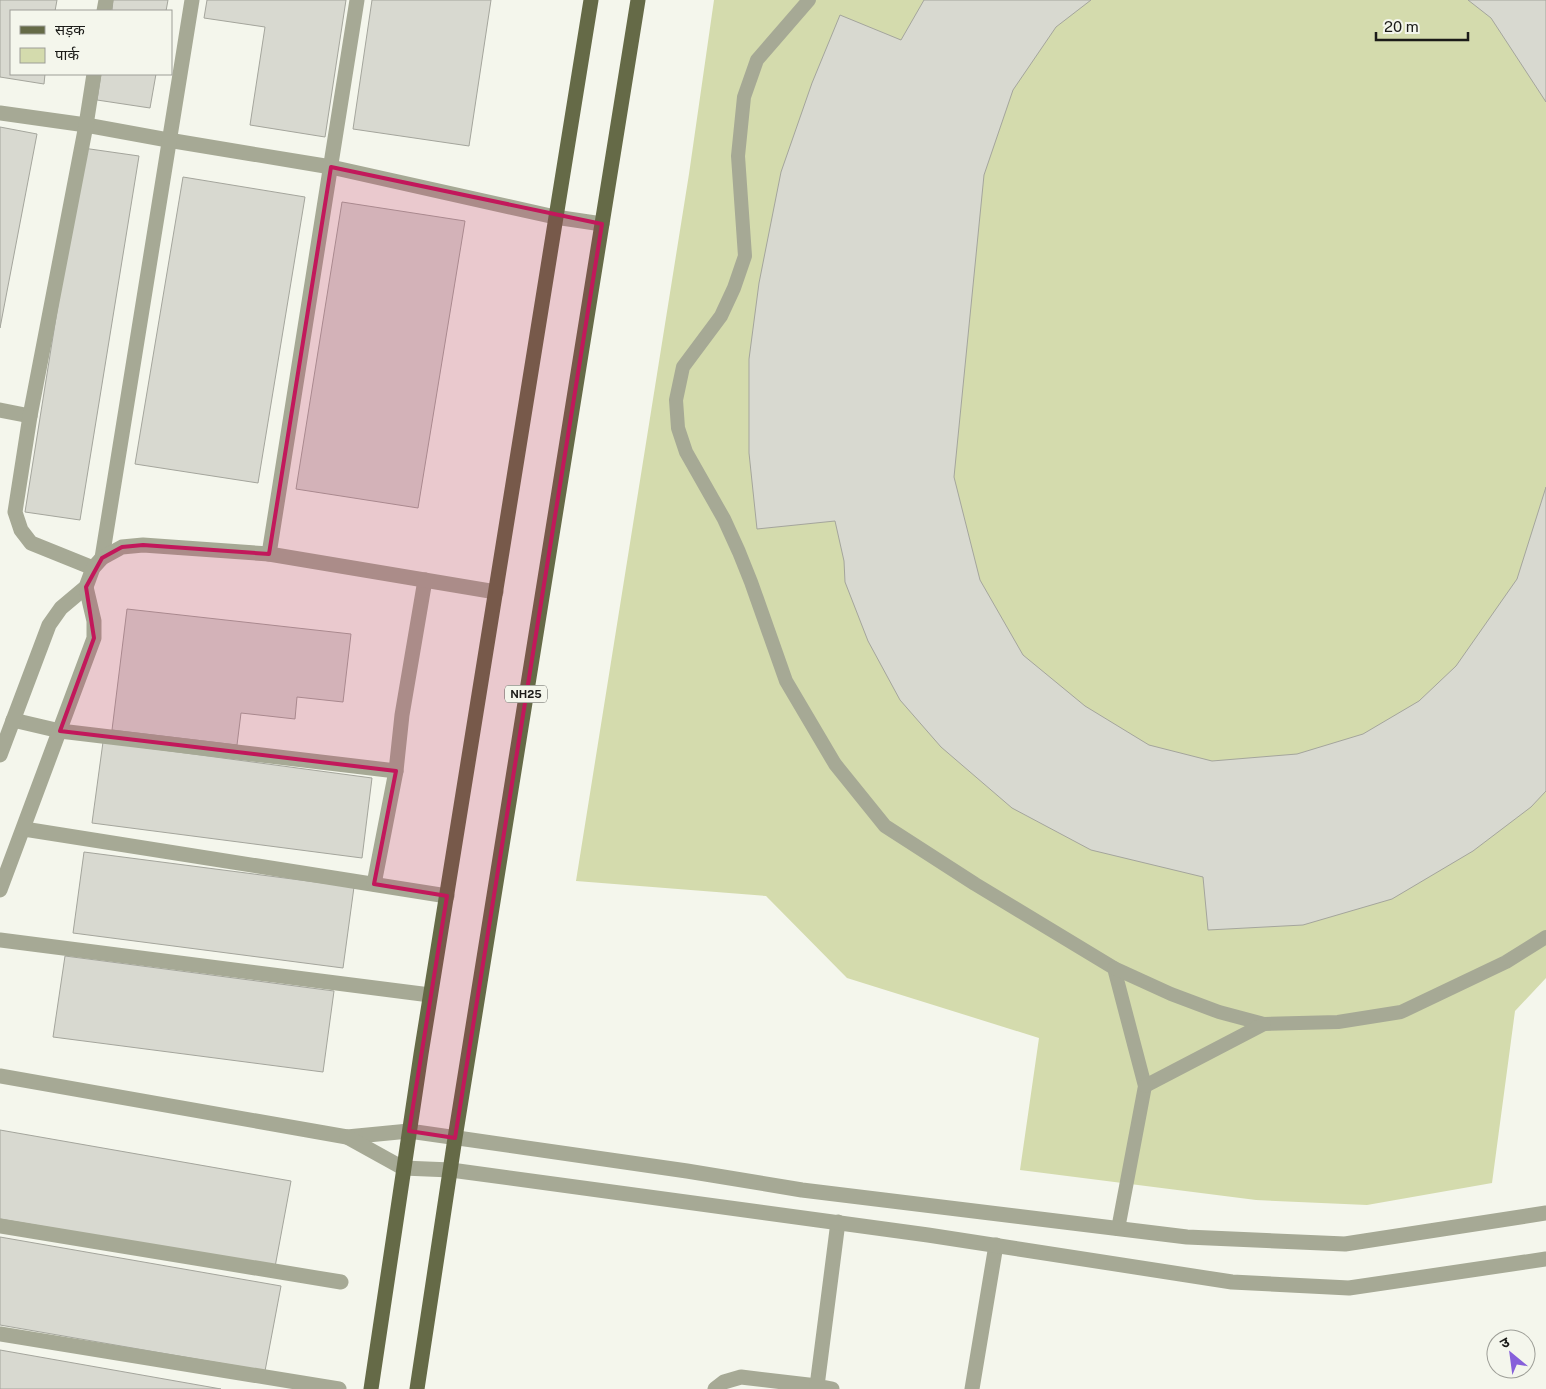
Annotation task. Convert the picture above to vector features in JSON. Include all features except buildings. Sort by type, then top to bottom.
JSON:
[{"type":"main road","points":[[371,1389],[430,995],[591,0]]},
{"type":"main road","name":"NH25","points":[[417,1389],[455,1138],[638,0]]},
{"type":"street","points":[[0,755],[7,718],[49,625],[61,608],[86,587],[97,563],[192,0]]},
{"type":"street","points":[[269,554],[358,0]]},
{"type":"street","points":[[94,75],[30,416],[15,512],[21,530],[31,543],[97,563],[122,548],[143,545],[269,554],[496,592]]},
{"type":"street","points":[[0,113],[86,124],[168,140],[331,167],[555,217],[602,224]]},
{"type":"street","points":[[0,410],[30,416]]},
{"type":"street","points":[[374,884],[396,771],[402,715],[425,580]]},
{"type":"street","points":[[0,890],[94,638],[94,621],[86,587]]},
{"type":"street","points":[[7,718],[60,731],[396,771]]},
{"type":"street","points":[[24,829],[447,896]]},
{"type":"street","points":[[0,940],[430,995]]},
{"type":"street","points":[[0,1076],[347,1137],[409,1131],[631,1162],[802,1190],[1187,1237],[1345,1244],[1546,1213]]},
{"type":"street","points":[[347,1137],[403,1168],[451,1170],[838,1222],[1232,1282],[1349,1288],[1546,1259]]},
{"type":"street","points":[[817,1386],[838,1222]]},
{"type":"street","points":[[0,1226],[341,1282]]},
{"type":"street","points":[[972,1389],[996,1245]]},
{"type":"street","points":[[0,1334],[339,1389]]},
{"type":"street","points":[[715,1389],[724,1382],[741,1377],[832,1389]]},
{"type":"lane","points":[[810,0],[758,60],[744,97],[738,156],[744,256],[734,288],[721,316],[683,367],[676,400],[678,428],[686,452],[724,519],[751,582],[786,681],[835,764],[885,826],[975,884],[1114,968],[1203,1006],[1264,1024],[1338,1022],[1401,1012],[1506,962],[1546,937]]},
{"type":"lane","points":[[1114,968],[1145,1086],[1118,1229]]},
{"type":"lane","points":[[1145,1086],[1264,1024]]},
{"type":"highlighted area","points":[[331,167],[602,224],[455,1138],[409,1131],[447,896],[374,884],[396,771],[60,731],[94,638],[86,587],[102,558],[122,547],[143,545],[269,554]]},
{"type":"green space","points":[[714,0],[1546,0],[1546,978],[1515,1011],[1492,1183],[1367,1205],[1256,1200],[1020,1170],[1039,1038],[847,978],[766,896],[576,881],[689,174]]}]
